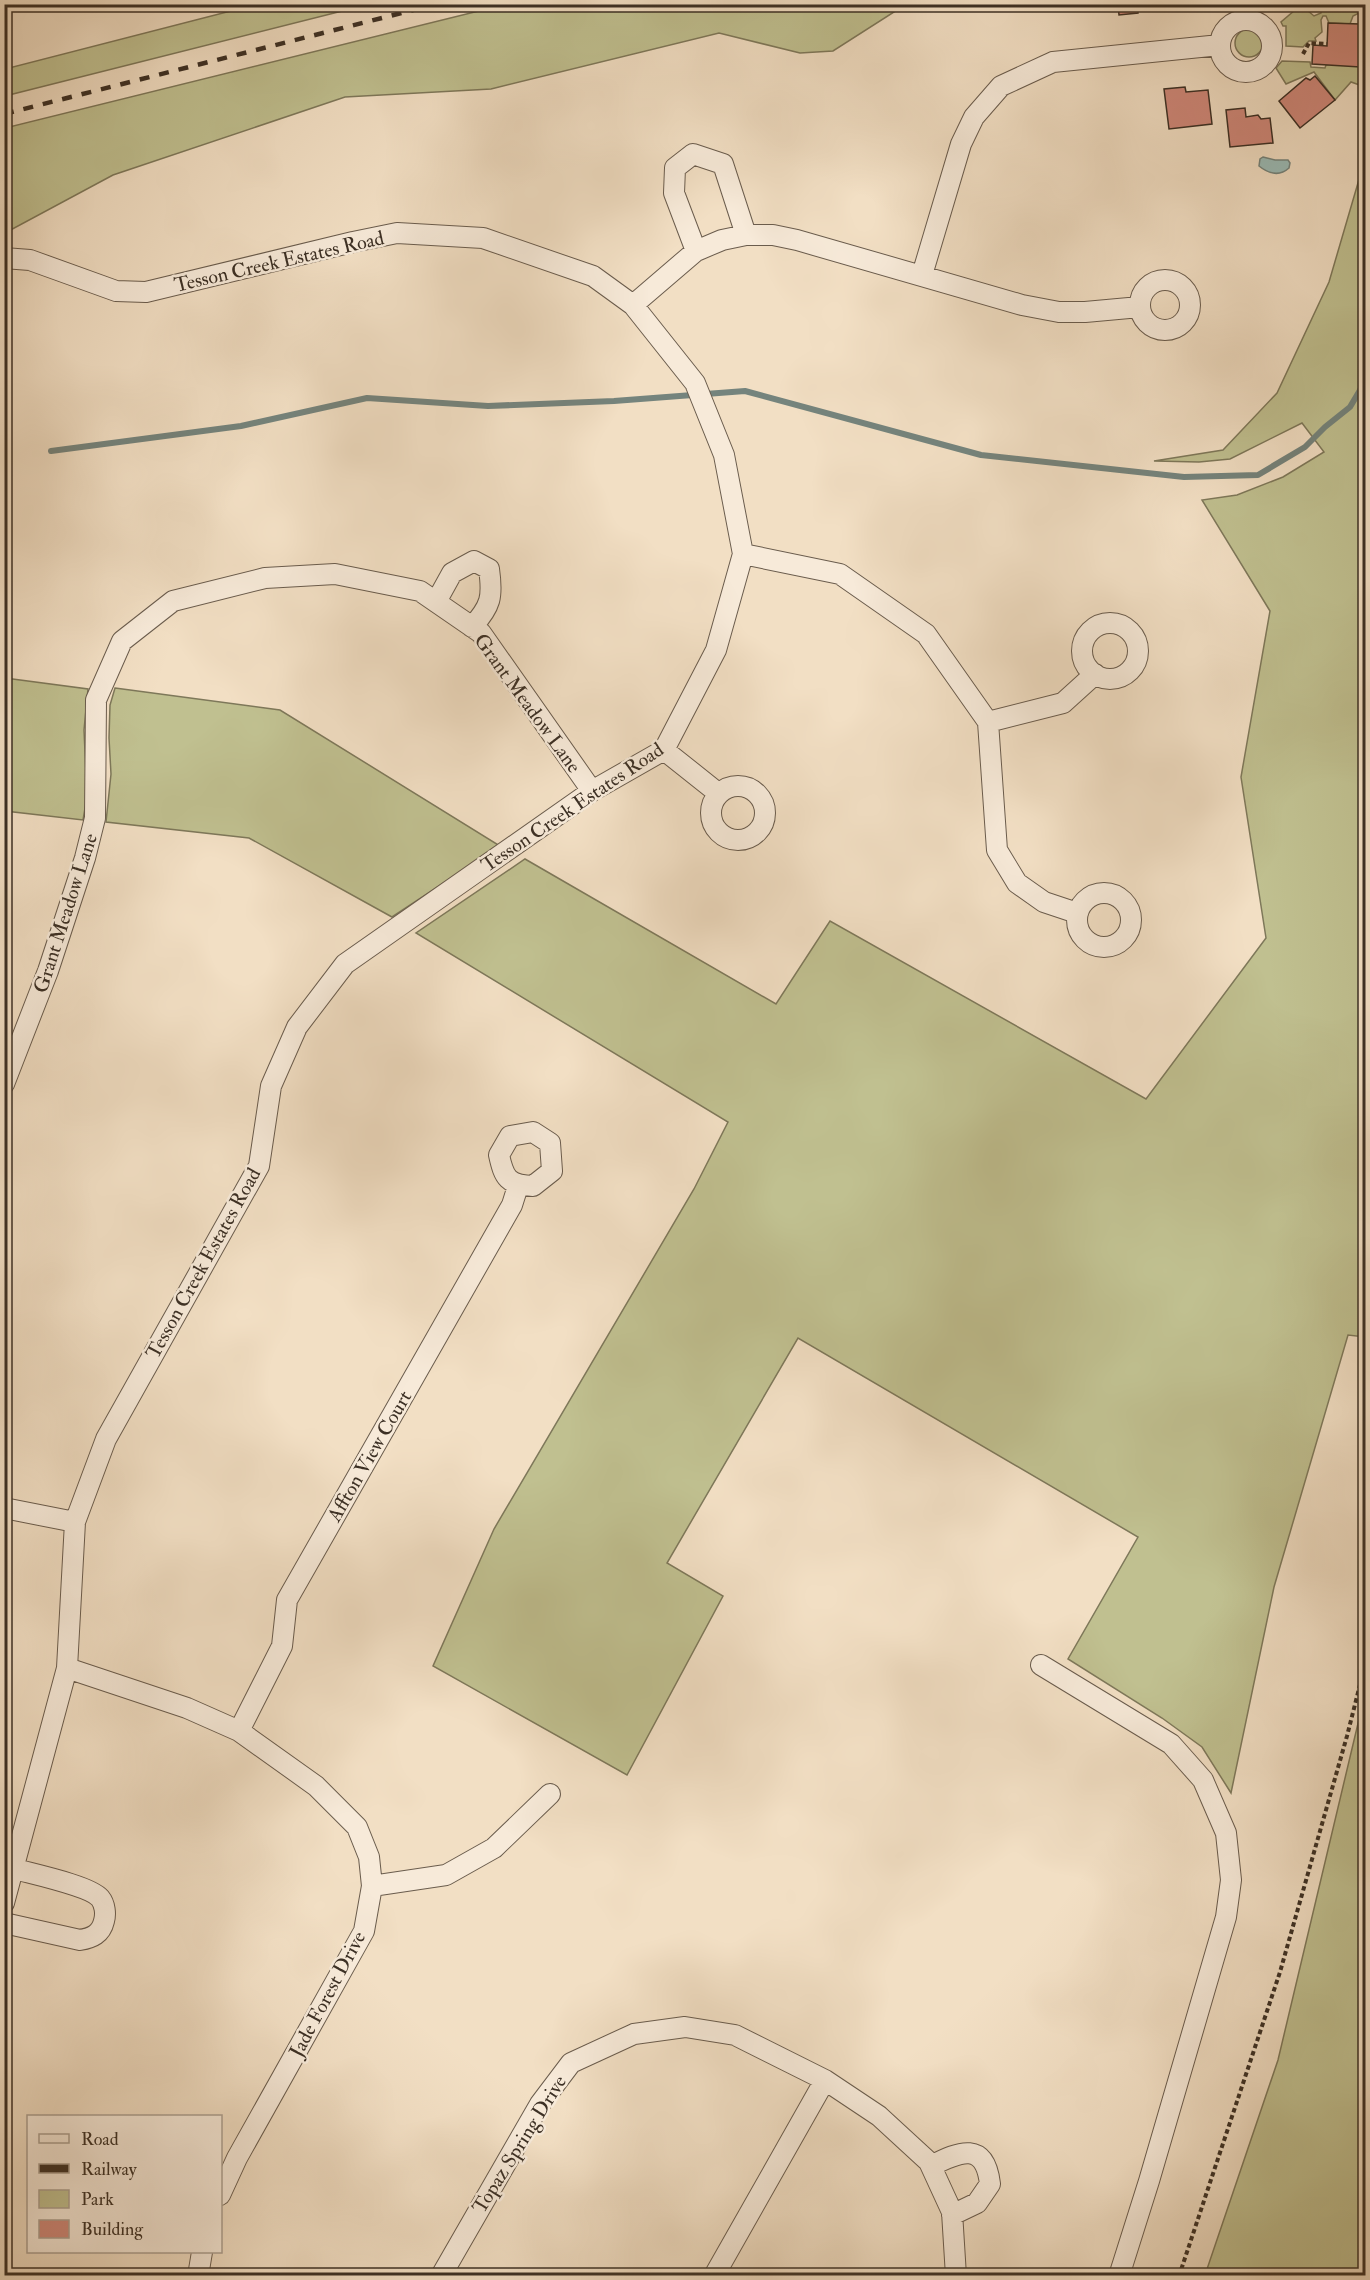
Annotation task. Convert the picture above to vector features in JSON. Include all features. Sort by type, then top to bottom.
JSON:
[{"type":"street","points":[[922,275],[961,144],[974,117],[1001,86],[1053,62],[1220,45]]},
{"type":"street","points":[[696,251],[674,193],[675,168],[693,154],[723,164],[746,235]]},
{"type":"street","name":"Tesson Creek Estates Road","points":[[4,258],[30,260],[116,291],[146,292],[397,233],[483,238],[593,276],[633,305],[694,383],[724,455],[743,554],[716,650],[664,750],[592,791],[345,964],[297,1027],[272,1086],[259,1166],[106,1439],[75,1522],[67,1668],[15,1869],[4,1903]]},
{"type":"street","points":[[633,305],[696,251],[722,240],[746,235],[796,240],[1022,305],[1059,312],[1140,308]]},
{"type":"street","points":[[743,554],[840,574],[926,634],[988,722],[997,850],[1017,883],[1044,902],[1077,913]]},
{"type":"street","points":[[436,602],[452,573],[474,561],[489,569],[492,591],[487,610],[472,627]]},
{"type":"street","name":"Grant Meadow Lane","points":[[4,1084],[48,971],[85,858],[94,818],[96,700],[122,641],[173,601],[265,578],[335,574],[420,591],[481,633],[592,791]]},
{"type":"street","points":[[988,722],[1063,703],[1095,674]]},
{"type":"street","points":[[664,750],[718,793]]},
{"type":"street","name":"Affton View Court","points":[[238,1731],[282,1646],[287,1600],[512,1205],[518,1186]]},
{"type":"street","points":[[4,1508],[75,1522]]},
{"type":"street","points":[[1041,1665],[1172,1744],[1203,1780],[1226,1833],[1231,1881],[1226,1917],[1119,2276]]},
{"type":"street","name":"Jade Forest Drive","points":[[67,1668],[187,1708],[238,1731],[316,1786],[357,1827],[369,1857],[372,1886],[364,1931],[237,2158],[222,2191]]},
{"type":"street","points":[[372,1886],[446,1875],[494,1848],[550,1794]]},
{"type":"street","points":[[4,1923],[80,1940],[92,1938],[100,1932],[105,1921],[105,1908],[100,1898],[89,1890],[15,1869]]},
{"type":"street","name":"Topaz Spring Drive","points":[[441,2276],[540,2104],[571,2063],[634,2034],[685,2027],[735,2035],[825,2080],[879,2116],[931,2166]]},
{"type":"street","points":[[714,2276],[825,2080]]},
{"type":"street","points":[[952,2215],[977,2203],[990,2184],[988,2166],[979,2156],[967,2151],[953,2154],[931,2166],[952,2215],[956,2276]]},
{"type":"street","points":[[198,2276],[202,2253]]},
{"type":"path","points":[[1303,54],[1309,43],[1327,44]]},
{"type":"path","points":[[1179,2276],[1280,1972],[1347,1736],[1365,1661]]},
{"type":"green space","points":[[507,4],[905,5],[833,51],[800,53],[719,33],[491,89],[345,97],[113,175],[5,233],[5,128]]},
{"type":"green space","points":[[254,5],[366,5],[5,96],[5,69]]},
{"type":"green space","points":[[1301,5],[1314,16],[1321,13],[1325,5],[1365,5],[1365,10],[1353,16],[1350,24],[1329,23],[1326,16],[1323,16],[1322,32],[1315,38],[1316,41],[1309,41],[1303,47],[1286,46],[1286,26],[1283,26],[1281,22]]},
{"type":"green space","points":[[1249,29],[1259,33],[1263,43],[1259,53],[1249,57],[1239,53],[1235,43],[1239,33]]},
{"type":"green space","points":[[1365,59],[1365,87],[1351,82],[1335,100],[1314,72],[1286,84],[1276,68],[1282,61],[1310,62],[1311,67],[1325,68],[1326,65]]},
{"type":"green space","points":[[1365,159],[1365,1337],[1348,1335],[1274,1587],[1231,1793],[1202,1747],[1162,1718],[1068,1659],[1138,1537],[798,1338],[667,1563],[723,1596],[627,1775],[433,1666],[494,1529],[694,1189],[728,1122],[416,933],[525,859],[776,1004],[830,921],[1146,1099],[1266,938],[1241,777],[1270,611],[1202,500],[1237,495],[1283,477],[1324,452],[1302,423],[1230,459],[1199,462],[1154,461],[1223,450],[1277,393],[1329,282]]},
{"type":"green space","points":[[5,678],[88,689],[84,730],[87,796],[83,820],[5,811]]},
{"type":"green space","points":[[115,688],[280,710],[500,846],[392,917],[249,838],[106,822],[111,774],[110,705]]},
{"type":"green space","points":[[1365,1694],[1365,2275],[1205,2275],[1278,2060]]},
{"type":"water","points":[[1263,157],[1288,160],[1289,168],[1282,173],[1266,171],[1259,166],[1260,159]]},
{"type":"building","points":[[1118,4],[1138,4],[1138,13],[1119,15]]},
{"type":"building","points":[[1328,23],[1360,24],[1360,41],[1366,41],[1366,59],[1360,58],[1360,67],[1312,64],[1313,45],[1327,46]]},
{"type":"building","points":[[1315,76],[1335,100],[1300,128],[1279,101],[1306,78],[1310,80]]},
{"type":"building","points":[[1185,87],[1186,92],[1208,90],[1212,124],[1169,129],[1164,89]]},
{"type":"building","points":[[1245,108],[1246,117],[1258,115],[1261,119],[1270,118],[1273,143],[1230,147],[1226,110]]},
{"type":"waterway","points":[[51,451],[241,426],[367,398],[488,406],[614,401],[745,391],[981,455],[1184,477],[1258,475],[1305,447],[1350,407],[1366,380]]},
{"type":"railway","points":[[4,114],[437,4]]}]
